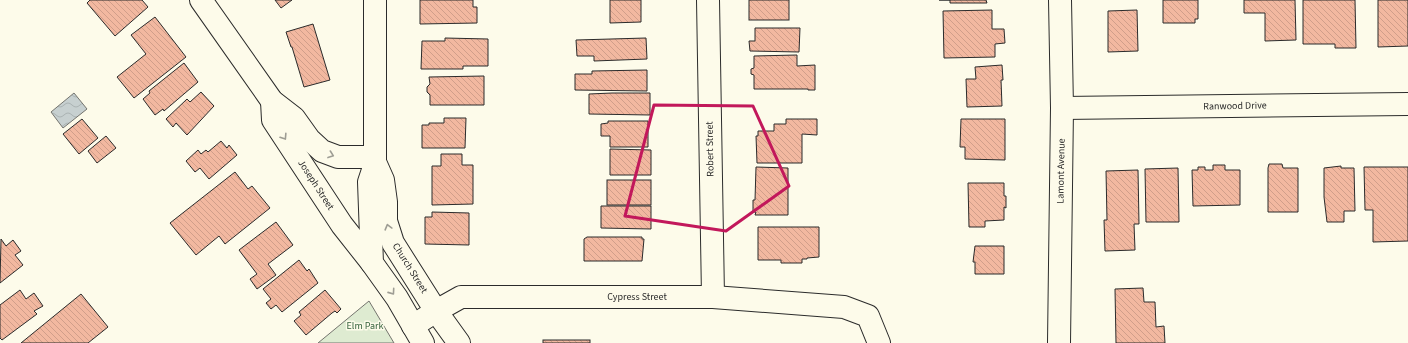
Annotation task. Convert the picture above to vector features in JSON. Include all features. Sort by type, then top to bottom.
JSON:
[{"type":"street","points":[[202,0],[272,101],[294,118],[309,139],[322,152],[338,157],[375,160]]},
{"type":"street","name":"Church Street","points":[[372,263],[369,182],[375,160],[374,0]]},
{"type":"street","name":"Robert Street","points":[[708,0],[713,298]]},
{"type":"street","name":"Lamont Avenue","points":[[1059,343],[1062,108],[1060,0]]},
{"type":"street","name":"Joseph Street","points":[[272,101],[273,120],[342,225],[372,263]]},
{"type":"street","name":"Ranwood Drive","points":[[1062,108],[1408,104]]},
{"type":"street","name":"Church Street","points":[[375,160],[383,180],[386,202],[386,221],[393,243],[436,311],[459,343]]},
{"type":"street","points":[[372,263],[396,298],[418,335]]},
{"type":"street","name":"Cypress Street","points":[[418,335],[436,311],[461,297],[713,298],[844,307],[868,316],[879,343]]},
{"type":"highlighted area","points":[[654,105],[753,106],[789,186],[726,231],[625,216]]},
{"type":"green space","name":"Elm Park","points":[[369,301],[394,343],[318,343]]},
{"type":"water","points":[[74,93],[87,109],[63,128],[51,112]]},
{"type":"building","points":[[90,0],[142,0],[148,7],[115,36],[87,3]]},
{"type":"building","points":[[275,0],[292,0],[281,8]]},
{"type":"building","points":[[420,0],[473,0],[473,7],[477,7],[477,23],[420,24]]},
{"type":"building","points":[[610,0],[641,0],[641,22],[610,23]]},
{"type":"building","points":[[749,0],[789,0],[789,20],[749,20]]},
{"type":"building","points":[[950,0],[986,0],[987,3],[950,3]]},
{"type":"building","points":[[1163,0],[1198,0],[1198,19],[1195,19],[1195,23],[1163,23]]},
{"type":"building","points":[[1244,0],[1295,0],[1296,40],[1265,41],[1265,13],[1244,13]]},
{"type":"building","points":[[1303,0],[1355,0],[1356,48],[1335,48],[1335,44],[1303,44]]},
{"type":"building","points":[[1378,0],[1408,0],[1408,46],[1378,47]]},
{"type":"building","points":[[992,10],[992,29],[1004,29],[1005,43],[995,44],[995,57],[944,58],[943,11]]},
{"type":"building","points":[[1137,10],[1138,51],[1108,52],[1108,11]]},
{"type":"building","points":[[155,17],[186,57],[134,98],[117,77],[146,54],[131,35]]},
{"type":"building","points":[[313,24],[330,80],[304,87],[286,32]]},
{"type":"building","points":[[755,28],[800,28],[799,52],[750,51],[749,41],[755,41]]},
{"type":"building","points":[[445,38],[488,39],[488,66],[463,66],[463,69],[421,69],[422,41],[445,41]]},
{"type":"building","points":[[646,38],[647,59],[594,61],[594,56],[577,56],[576,40]]},
{"type":"building","points":[[797,55],[797,66],[815,65],[815,90],[754,89],[754,75],[751,74],[751,69],[754,68],[754,56]]},
{"type":"building","points":[[184,63],[198,82],[164,111],[163,109],[155,115],[143,99],[150,93],[149,91]]},
{"type":"building","points":[[1002,65],[1002,106],[967,107],[966,79],[976,79],[975,67]]},
{"type":"building","points":[[647,70],[647,91],[575,90],[575,74],[592,74],[592,71]]},
{"type":"building","points":[[484,76],[484,105],[430,105],[430,95],[427,92],[427,87],[430,84],[429,77]]},
{"type":"building","points":[[201,92],[214,106],[187,135],[176,123],[173,127],[166,119],[187,99],[190,102]]},
{"type":"building","points":[[650,93],[650,115],[589,114],[589,94]]},
{"type":"building","points":[[444,118],[466,118],[465,148],[422,148],[422,125],[429,125],[429,123],[444,123]]},
{"type":"building","points":[[82,119],[98,138],[79,154],[63,134]]},
{"type":"building","points":[[786,119],[817,119],[817,135],[802,134],[802,163],[757,163],[756,136],[758,136],[758,131],[774,131],[774,124],[786,124]]},
{"type":"building","points":[[961,119],[1005,119],[1005,160],[965,159],[965,147],[960,147]]},
{"type":"building","points":[[608,121],[648,121],[648,147],[610,147],[610,136],[601,136],[601,124],[608,123]]},
{"type":"building","points":[[106,136],[116,148],[97,163],[88,151]]},
{"type":"building","points":[[221,141],[227,148],[229,145],[237,155],[209,179],[200,168],[195,172],[186,161],[198,150],[201,154],[206,150],[208,152]]},
{"type":"building","points":[[610,149],[651,150],[651,175],[610,175]]},
{"type":"building","points":[[441,154],[462,154],[462,165],[473,165],[473,204],[432,205],[432,166],[441,166]]},
{"type":"building","points":[[1269,164],[1282,164],[1283,168],[1298,168],[1298,212],[1268,212]]},
{"type":"building","points":[[1213,165],[1225,165],[1225,170],[1240,170],[1240,205],[1193,206],[1192,170],[1198,170],[1198,167],[1205,167],[1205,170],[1213,170]]},
{"type":"building","points":[[1341,166],[1341,168],[1354,168],[1355,211],[1344,211],[1344,222],[1327,222],[1324,197],[1324,168]]},
{"type":"building","points":[[756,167],[788,168],[788,215],[755,215],[756,212],[753,212]]},
{"type":"building","points":[[1364,167],[1408,167],[1408,241],[1373,242],[1373,210],[1365,210]]},
{"type":"building","points":[[1178,168],[1179,222],[1146,222],[1145,169]]},
{"type":"building","points":[[1138,170],[1139,224],[1134,224],[1135,250],[1105,251],[1104,220],[1107,220],[1106,171]]},
{"type":"building","points":[[235,172],[248,189],[252,186],[270,208],[225,244],[219,236],[196,255],[170,223]]},
{"type":"building","points":[[607,180],[651,180],[651,205],[607,205]]},
{"type":"building","points":[[968,183],[1004,183],[1006,208],[1004,207],[1004,220],[985,221],[985,227],[969,227]]},
{"type":"building","points":[[601,206],[651,206],[651,229],[601,228]]},
{"type":"building","points":[[432,212],[469,213],[469,245],[425,244],[425,217],[432,217]]},
{"type":"building","points":[[276,222],[293,245],[268,264],[276,275],[257,289],[250,279],[257,274],[239,250]]},
{"type":"building","points":[[758,227],[819,227],[819,257],[802,259],[802,263],[781,263],[781,260],[758,260]]},
{"type":"building","points":[[587,237],[642,237],[642,239],[644,239],[642,261],[584,261],[584,239]]},
{"type":"building","points":[[1,239],[6,246],[13,240],[21,251],[15,255],[23,265],[0,283]]},
{"type":"building","points":[[975,246],[1004,246],[1004,274],[975,274],[975,262],[973,262]]},
{"type":"building","points":[[299,260],[307,271],[309,269],[318,283],[282,312],[276,305],[271,309],[266,303],[271,299],[263,289]]},
{"type":"building","points":[[1143,288],[1144,302],[1155,302],[1156,327],[1164,326],[1165,343],[1116,343],[1115,289]]},
{"type":"building","points":[[20,290],[26,299],[34,293],[43,306],[34,311],[37,314],[2,340],[0,338],[0,305]]},
{"type":"building","points":[[325,290],[341,309],[337,313],[335,311],[332,313],[306,335],[294,321],[301,315],[299,312]]},
{"type":"building","points":[[81,294],[108,327],[88,343],[21,343]]},
{"type":"building","points":[[543,340],[590,340],[590,343],[543,343]]}]
